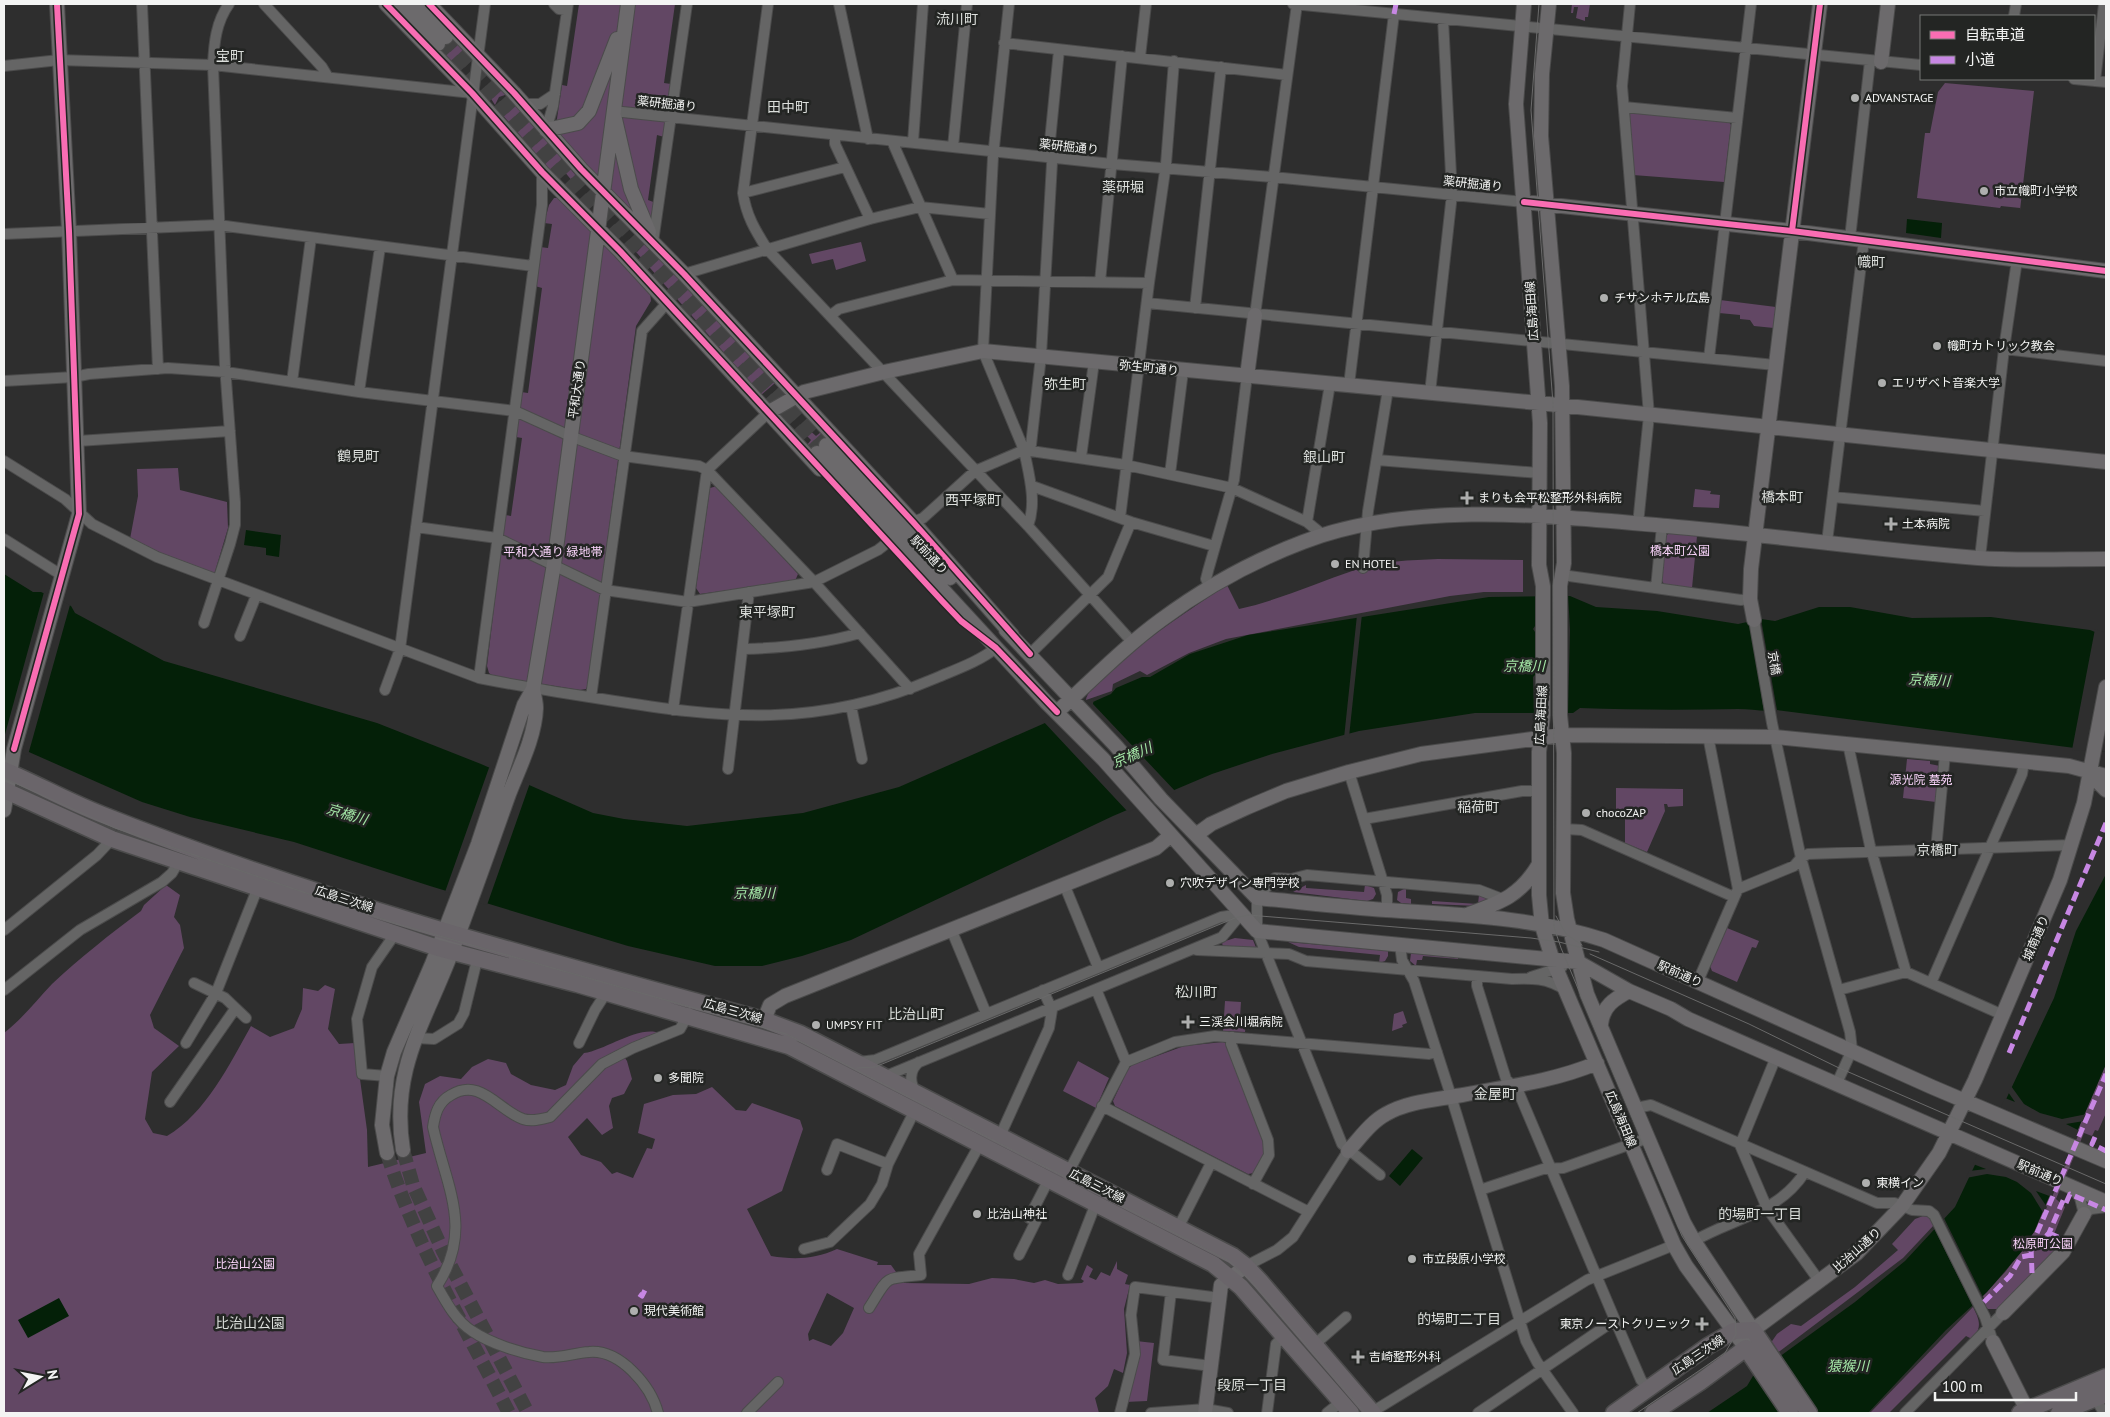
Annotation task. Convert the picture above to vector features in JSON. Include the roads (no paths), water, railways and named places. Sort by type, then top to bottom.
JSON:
[{"type":"main road","name":"広島三次線","points":[[8,771],[100,814],[151,834],[282,878],[452,932],[693,999],[764,1020],[801,1034],[885,1076],[916,1102],[980,1144],[1178,1228],[1246,1266],[1372,1413]]},
{"type":"main road","name":"広島三次線","points":[[6,791],[112,839],[395,934],[477,960],[606,993],[788,1046],[854,1079],[1000,1136],[1096,1203],[1213,1264],[1231,1277],[1346,1408]]},
{"type":"main road","name":"広島三次線","points":[[1614,1413],[1708,1346],[1734,1331],[1753,1330]]},
{"type":"main road","points":[[1753,1330],[1766,1364],[1790,1413]]},
{"type":"main road","name":"広島三次線","points":[[1652,1413],[1700,1382],[1746,1348]]},
{"type":"main road","points":[[1746,1348],[1766,1364],[1809,1413]]},
{"type":"main road","points":[[2025,1412],[2106,1377]]},
{"type":"main road","points":[[2059,1413],[2106,1394]]},
{"type":"street","points":[[4,810],[8,771],[79,514],[78,441],[69,231],[57,4]]},
{"type":"street","points":[[142,4],[158,368]]},
{"type":"street","points":[[204,623],[235,526],[218,225],[213,65],[215,41],[221,14],[229,4]]},
{"type":"street","points":[[264,4],[328,77]]},
{"type":"street","points":[[386,4],[472,93],[542,172],[667,302],[961,621],[996,648],[1103,759],[1143,806],[1257,931],[1342,1144],[1348,1151],[1380,1175]]},
{"type":"street","points":[[400,4],[442,41],[415,4]]},
{"type":"street","points":[[429,4],[603,191],[684,274],[794,396],[913,522],[1012,635]]},
{"type":"street","points":[[385,690],[400,649],[485,4]]},
{"type":"street","points":[[546,130],[555,94],[567,7],[559,9],[554,4]]},
{"type":"street","points":[[653,242],[687,4]]},
{"type":"street","points":[[768,4],[743,193],[749,219],[767,249],[1028,526],[1133,643]]},
{"type":"street","points":[[839,4],[868,139]]},
{"type":"street","points":[[913,142],[923,4]]},
{"type":"street","points":[[953,147],[967,4]]},
{"type":"street","points":[[1009,4],[994,151],[983,351],[1024,450],[1032,486],[1031,517],[1028,526]]},
{"type":"street","points":[[1140,58],[1146,4]]},
{"type":"street","points":[[1293,4],[1626,38],[1920,65]]},
{"type":"street","points":[[1210,588],[1206,579],[1232,488],[1297,4]]},
{"type":"street","name":"広島海田線","points":[[1524,4],[1516,104],[1538,403],[1540,565],[1543,592],[1543,715],[1539,752],[1539,864],[1542,926],[1555,965],[1674,1245],[1691,1274],[1746,1348]]},
{"type":"street","name":"広島海田線","points":[[1550,4],[1540,107],[1560,344],[1563,405],[1564,518],[1560,592],[1560,715],[1564,753],[1565,829],[1563,892],[1583,982],[1648,1138],[1694,1241],[1753,1330]]},
{"type":"street","points":[[1630,4],[1622,86],[1649,415],[1638,524]]},
{"type":"street","points":[[1709,358],[1751,4]]},
{"type":"street","points":[[1754,620],[1750,599],[1755,534],[1820,4]]},
{"type":"street","points":[[1850,238],[1876,61],[1888,4]]},
{"type":"street","points":[[2095,81],[2104,4]]},
{"type":"street","points":[[546,130],[578,123],[589,111],[627,9]]},
{"type":"street","name":"平和大通り","points":[[445,950],[510,771],[524,704],[533,689],[554,564],[627,9]]},
{"type":"street","points":[[1349,385],[1375,186],[1394,14]]},
{"type":"street","points":[[1430,393],[1452,194],[1443,18]]},
{"type":"street","points":[[1004,43],[1221,66],[1287,75]]},
{"type":"street","points":[[913,522],[923,518],[975,471],[1024,450],[1031,445],[1041,356],[1051,158],[1049,151],[1059,50]]},
{"type":"street","points":[[1100,282],[1122,56]]},
{"type":"street","points":[[4,66],[60,60],[213,65],[472,93]]},
{"type":"street","points":[[1120,518],[1165,169],[1174,61]]},
{"type":"street","points":[[1194,308],[1221,66]]},
{"type":"street","points":[[2084,80],[2106,82]]},
{"type":"street","points":[[523,104],[540,104],[555,94]]},
{"type":"street","points":[[1624,107],[1737,118]]},
{"type":"street","points":[[613,111],[631,189],[653,242]]},
{"type":"street","name":"薬研掘通り","points":[[613,111],[1210,174],[1274,177],[1375,186],[1524,202]]},
{"type":"street","points":[[835,135],[835,144],[870,219]]},
{"type":"street","points":[[892,141],[953,280]]},
{"type":"street","points":[[743,193],[845,167]]},
{"type":"street","points":[[479,678],[542,205],[542,172]]},
{"type":"street","points":[[542,205],[552,194],[563,194]]},
{"type":"street","points":[[1524,202],[1792,231],[2106,271]]},
{"type":"street","points":[[684,274],[870,219],[920,208],[990,214]]},
{"type":"street","points":[[4,234],[218,225],[533,266]]},
{"type":"street","points":[[292,382],[311,238]]},
{"type":"street","points":[[1828,542],[1864,240]]},
{"type":"street","points":[[360,392],[380,247]]},
{"type":"street","points":[[1980,558],[2004,349],[2017,260]]},
{"type":"street","points":[[831,315],[839,309],[953,280],[1149,283]]},
{"type":"street","points":[[590,697],[642,331],[667,302]]},
{"type":"street","points":[[1147,303],[1775,365]]},
{"type":"street","points":[[2004,349],[2106,361]]},
{"type":"street","name":"弥生町通り","points":[[769,412],[794,396],[884,372],[983,351],[1563,405],[1840,436],[2106,462]]},
{"type":"street","points":[[1081,457],[1094,362]]},
{"type":"street","points":[[4,381],[74,377],[158,368],[193,368],[226,372],[433,402],[515,411],[570,436],[623,456],[699,466],[707,470],[814,582],[910,689]]},
{"type":"street","points":[[1170,474],[1183,371]]},
{"type":"street","points":[[1307,522],[1330,384]]},
{"type":"street","points":[[1363,568],[1366,524],[1388,389]]},
{"type":"street","points":[[673,710],[707,470],[769,412]]},
{"type":"street","points":[[78,441],[230,431]]},
{"type":"street","name":"駅前通り","points":[[996,648],[822,449],[954,582],[1012,635],[1161,799],[1257,898],[1386,910],[1466,915],[1570,930],[1604,940],[2106,1161]]},
{"type":"street","points":[[1024,450],[1126,465],[1232,488],[1307,522],[1323,535]]},
{"type":"street","points":[[1377,460],[1539,474]]},
{"type":"street","points":[[4,461],[65,500],[92,524],[157,557],[218,582],[479,678],[533,689],[673,710],[735,716],[762,717],[816,713],[851,706],[910,689],[981,659],[996,648]]},
{"type":"street","points":[[1032,486],[1131,522],[1214,546]]},
{"type":"street","points":[[1834,497],[1985,511]]},
{"type":"street","points":[[1057,712],[1074,702],[1133,643],[1162,619],[1210,588],[1265,558],[1323,535],[1366,524],[1420,517],[1564,518],[1755,534],[1980,558],[2106,559]]},
{"type":"street","points":[[1030,654],[1108,577],[1131,522]]},
{"type":"street","points":[[1656,588],[1662,526]]},
{"type":"street","points":[[416,528],[497,538],[605,590],[688,602],[814,582],[878,550],[887,542]]},
{"type":"street","points":[[4,539],[63,576]]},
{"type":"street","points":[[1562,575],[1741,600],[1750,599]]},
{"type":"street","points":[[728,769],[744,649],[749,592]]},
{"type":"street","points":[[240,636],[256,596]]},
{"type":"street","name":"京橋","points":[[1754,620],[1775,737],[1801,858],[1839,990],[1852,1050]]},
{"type":"street","points":[[744,649],[789,647],[835,640],[860,633]]},
{"type":"street","name":"城南通り","points":[[1949,1132],[1975,1080],[2060,880],[2072,845],[2095,751],[2106,687]]},
{"type":"street","points":[[851,706],[862,759]]},
{"type":"street","points":[[1196,836],[1211,824],[1286,791],[1349,772],[1422,754],[1562,735],[1775,737],[2024,762],[2090,771],[2106,776]]},
{"type":"street","points":[[1698,981],[1736,893],[1708,736]]},
{"type":"street","points":[[1848,744],[1872,852],[1906,972]]},
{"type":"street","points":[[1936,850],[1945,754]]},
{"type":"street","points":[[1931,983],[2022,774],[2024,762]]},
{"type":"street","points":[[2090,771],[2106,790]]},
{"type":"street","points":[[1349,772],[1387,895],[1386,910]]},
{"type":"street","points":[[1364,819],[1522,792],[1539,791]]},
{"type":"street","points":[[1565,829],[1582,830],[1736,893],[1794,866],[1801,858],[1808,854],[2072,845]]},
{"type":"street","points":[[764,1020],[770,1005],[785,996],[1156,848],[1170,836]]},
{"type":"street","points":[[4,930],[97,855],[112,839]]},
{"type":"street","points":[[4,990],[80,930],[162,882],[172,874],[179,861]]},
{"type":"street","points":[[1466,915],[1505,900],[1526,884],[1539,864]]},
{"type":"street","points":[[854,1079],[873,1080],[885,1076],[1222,937],[1275,878],[1307,875],[1479,890],[1505,900]]},
{"type":"street","points":[[1064,884],[1098,967]]},
{"type":"street","points":[[186,1044],[216,992],[258,887]]},
{"type":"street","points":[[1257,898],[1257,931]]},
{"type":"street","points":[[856,1062],[875,1060],[1221,917],[1242,914]]},
{"type":"street","points":[[951,929],[986,1014]]},
{"type":"street","points":[[1257,931],[1538,958],[1555,965]]},
{"type":"street","points":[[387,1076],[362,1074],[357,1019],[372,967],[395,934]]},
{"type":"street","points":[[1400,946],[1402,960],[1409,970],[1437,1052],[1526,1341],[1541,1369],[1573,1413]]},
{"type":"street","points":[[403,1150],[399,1124],[401,1088],[409,1054],[445,950]]},
{"type":"street","points":[[387,1153],[382,1125],[387,1076],[394,1052],[445,950]]},
{"type":"street","points":[[1190,950],[1288,954],[1306,961],[1512,980],[1527,978],[1549,981],[1566,990]]},
{"type":"street","points":[[416,1038],[434,1039],[458,1024],[464,1013],[477,960]]},
{"type":"street","points":[[1527,978],[1555,965],[1578,962],[1630,991],[1949,1132]]},
{"type":"street","points":[[1839,990],[1906,972],[2003,1015]]},
{"type":"street","points":[[1477,976],[1477,986],[1506,1080],[1519,1093],[1596,1277],[1641,1380],[1648,1389]]},
{"type":"street","points":[[194,983],[216,992],[246,1018]]},
{"type":"street","points":[[1096,989],[1126,1062]]},
{"type":"street","points":[[1000,1136],[1049,1028],[1051,1008],[1043,990]]},
{"type":"street","points":[[1600,1024],[1604,1010],[1609,1004],[1630,991]]},
{"type":"street","points":[[579,1043],[595,1010],[606,993]]},
{"type":"street","points":[[658,1413],[655,1402],[646,1388],[625,1366],[603,1353],[590,1352],[545,1357],[523,1351],[472,1331],[452,1310],[437,1286],[446,1273],[453,1252],[457,1228],[455,1207],[433,1127],[435,1114],[441,1102],[458,1091],[470,1089],[482,1092],[523,1119],[540,1120],[550,1117],[602,1064],[633,1048],[683,1027],[693,999]]},
{"type":"street","points":[[170,1102],[200,1063],[235,1009]]},
{"type":"street","points":[[1019,1255],[1036,1221],[1029,1218],[1060,1179],[1126,1062],[1175,1042],[1202,1037],[1232,1037],[1429,1054],[1437,1052]]},
{"type":"street","points":[[1232,1037],[1231,1044],[1268,1140],[1268,1155],[1253,1184]]},
{"type":"street","points":[[1837,1083],[1852,1050]]},
{"type":"street","points":[[1776,1057],[1740,1145],[1767,1208],[1820,1282]]},
{"type":"street","points":[[804,1249],[830,1242],[870,1204],[882,1184],[888,1164],[916,1102],[911,1074],[913,1068],[919,1062]]},
{"type":"street","points":[[1206,1411],[1221,1285],[1246,1266],[1286,1243],[1299,1230],[1348,1151],[1369,1128],[1386,1114],[1404,1106],[1451,1096],[1554,1079],[1597,1063]]},
{"type":"street","points":[[1636,1108],[1651,1105],[1877,1203],[1895,1203],[1912,1210],[1929,1211],[1938,1222],[1978,1304],[2025,1412]]},
{"type":"street","points":[[1102,1106],[1309,1212]]},
{"type":"street","name":"駅前通り","points":[[1949,1132],[2106,1202]]},
{"type":"street","name":"比治山通り","points":[[1753,1330],[1858,1254],[1902,1206],[1933,1164],[1949,1132]]},
{"type":"street","points":[[1480,1190],[1550,1168],[1562,1168],[1648,1138]]},
{"type":"street","points":[[827,1170],[836,1144],[888,1164]]},
{"type":"street","points":[[869,1308],[885,1281],[894,1277],[921,1275],[919,1254],[980,1144]]},
{"type":"street","points":[[2082,1150],[2106,1148]]},
{"type":"street","points":[[1178,1228],[1211,1163]]},
{"type":"street","points":[[1694,1241],[1767,1208],[1785,1197],[1805,1172]]},
{"type":"street","points":[[2067,1185],[2080,1198],[2084,1214]]},
{"type":"street","points":[[1068,1275],[1096,1203]]},
{"type":"street","points":[[1905,1413],[2062,1252],[2084,1214],[2091,1209],[2106,1207]]},
{"type":"street","points":[[1372,1413],[1587,1280],[1674,1245]]},
{"type":"street","points":[[1120,1413],[1135,1354],[1131,1315],[1135,1287],[1220,1298]]},
{"type":"street","points":[[1171,1292],[1163,1360],[1211,1366]]},
{"type":"street","points":[[1314,1345],[1346,1317]]},
{"type":"street","points":[[1478,1413],[1615,1320]]},
{"type":"street","points":[[1746,1348],[1753,1330]]},
{"type":"street","points":[[1267,1413],[1276,1344],[1284,1336]]},
{"type":"street","points":[[746,1413],[778,1382]]},
{"type":"street","points":[[2091,1400],[2098,1403],[2104,1413]]},
{"type":"street","points":[[1327,1413],[1346,1408]]},
{"type":"street","points":[[1151,1413],[1206,1411],[1228,1413]]},
{"type":"water","points":[[1907,219],[1942,223],[1941,238],[1906,233]]},
{"type":"water","points":[[246,530],[281,535],[279,557],[266,555],[266,548],[244,545]]},
{"type":"water","name":"京橋川","points":[[4,574],[33,592],[41,592],[71,606],[75,613],[164,661],[377,723],[481,764],[593,813],[624,819],[687,826],[803,813],[899,787],[1111,694],[1116,688],[1142,677],[1150,677],[1190,654],[1248,635],[1489,597],[1570,596],[1596,607],[1657,611],[1738,624],[1761,619],[1775,621],[1819,607],[1850,607],[1912,618],[1991,617],[2090,630],[2095,632],[2106,752],[1777,710],[1580,708],[1573,713],[1475,713],[1359,731],[1272,754],[1212,774],[1113,816],[851,940],[802,956],[762,966],[715,966],[628,946],[430,886],[294,842],[190,817],[142,802],[4,741]]},
{"type":"water","name":"猿猴川","points":[[2106,874],[2106,1064],[2034,1232],[2024,1249],[1987,1292],[1946,1330],[1868,1413],[1707,1413],[1747,1386],[1753,1376],[1855,1302],[1905,1261],[1955,1207],[2054,998],[2076,931]]},
{"type":"water","points":[[1412,1149],[1423,1158],[1400,1186],[1389,1176]]},
{"type":"water","points":[[59,1298],[69,1316],[28,1338],[18,1320]]},
{"type":"tunnel","points":[[446,37],[826,445]]},
{"type":"tunnel","points":[[438,44],[817,453]]},
{"type":"tunnel","points":[[403,1150],[413,1185],[443,1251],[528,1413]]},
{"type":"tunnel","points":[[387,1153],[412,1220],[442,1286],[509,1413]]},
{"type":"tram line","points":[[1539,4],[1531,110],[1553,404],[1554,927],[1561,948],[1682,1236],[1735,1318],[1736,1334],[1725,1353],[1637,1413]]},
{"type":"tram line","points":[[4,778],[115,828],[397,924],[786,1034],[1229,1261],[1250,1280],[1365,1413]]},
{"type":"tram line","points":[[857,1068],[875,1067],[1235,918],[1248,915],[1531,938],[1559,942],[1599,952]]},
{"type":"tram line","points":[[1556,916],[1566,934],[1582,945]]},
{"type":"tram line","points":[[1590,954],[1749,1024],[1837,1067],[2106,1184]]},
{"type":"place","name":"ADVANSTAGE","points":[[1855,98]]},
{"type":"place","name":"市立幟町小学校","points":[[1984,191]]},
{"type":"place","name":"チサンホテル広島","points":[[1604,298]]},
{"type":"place","name":"幟町カトリック教会","points":[[1937,346]]},
{"type":"place","name":"エリザベト音楽大学","points":[[1882,383]]},
{"type":"place","name":"まりも会平松整形外科病院","points":[[1467,498]]},
{"type":"place","name":"土本病院","points":[[1891,524]]},
{"type":"place","name":"EN HOTEL","points":[[1335,564]]},
{"type":"place","name":"chocoZAP","points":[[1586,813]]},
{"type":"place","name":"穴吹デザイン専門学校","points":[[1170,883]]},
{"type":"place","name":"三渓会川堀病院","points":[[1188,1022]]},
{"type":"place","name":"UMPSY FIT","points":[[816,1025]]},
{"type":"place","name":"多聞院","points":[[658,1078]]},
{"type":"place","name":"東横イン","points":[[1866,1183]]},
{"type":"place","name":"比治山神社","points":[[977,1214]]},
{"type":"place","name":"市立段原小学校","points":[[1412,1259]]},
{"type":"place","name":"現代美術館","points":[[634,1311]]},
{"type":"place","name":"東京ノーストクリニック","points":[[1702,1324]]},
{"type":"place","name":"吉崎整形外科","points":[[1358,1357]]},
{"type":"district","name":"流川町","points":[[957,19]]},
{"type":"district","name":"宝町","points":[[230,56]]},
{"type":"district","name":"田中町","points":[[788,107]]},
{"type":"district","name":"薬研堀","points":[[1123,187]]},
{"type":"district","name":"幟町","points":[[1871,262]]},
{"type":"district","name":"弥生町","points":[[1065,384]]},
{"type":"district","name":"鶴見町","points":[[358,456]]},
{"type":"district","name":"銀山町","points":[[1324,457]]},
{"type":"district","name":"橋本町","points":[[1782,497]]},
{"type":"district","name":"西平塚町","points":[[973,500]]},
{"type":"district","name":"東平塚町","points":[[767,612]]},
{"type":"district","name":"稲荷町","points":[[1478,807]]},
{"type":"district","name":"京橋町","points":[[1937,850]]},
{"type":"district","name":"松川町","points":[[1196,992]]},
{"type":"district","name":"比治山町","points":[[916,1014]]},
{"type":"district","name":"金屋町","points":[[1495,1094]]},
{"type":"district","name":"的場町一丁目","points":[[1760,1214]]},
{"type":"district","name":"的場町二丁目","points":[[1459,1319]]},
{"type":"district","name":"比治山公園","points":[[250,1323]]},
{"type":"district","name":"段原一丁目","points":[[1252,1385]]},
{"type":"park label","name":"橋本町公園","points":[[1680,551]]},
{"type":"park label","name":"平和大通り 緑地帯","points":[[553,552]]},
{"type":"park label","name":"源光院 墓苑","points":[[1921,780]]},
{"type":"park label","name":"松原町公園","points":[[2043,1244]]}]
